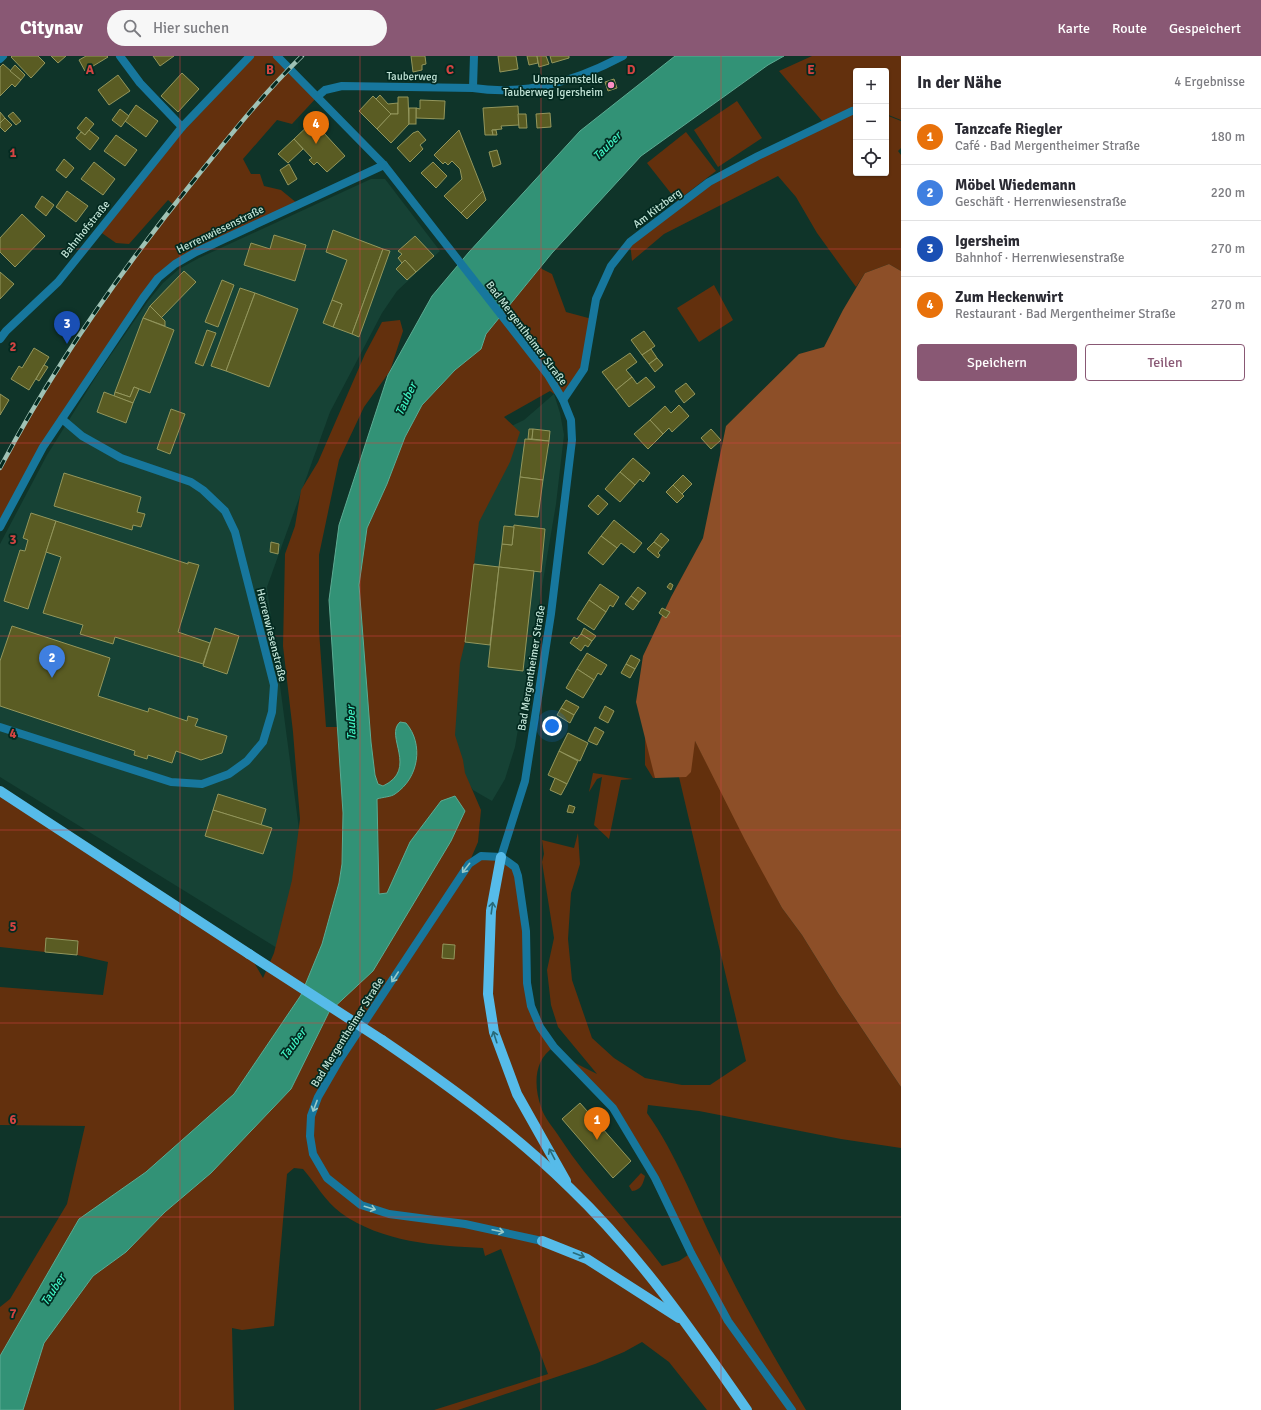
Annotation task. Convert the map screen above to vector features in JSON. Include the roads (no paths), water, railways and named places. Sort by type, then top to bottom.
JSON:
[{"type":"main road","points":[[0,791],[382,1040],[432,1074],[479,1110],[570,1188],[641,1266],[689,1325],[747,1410]]},
{"type":"main road","points":[[501,857],[491,911],[488,994],[494,1032],[517,1094],[570,1188]]},
{"type":"main road","points":[[542,1241],[587,1259],[689,1325]]},
{"type":"street","points":[[0,59],[3,56]]},
{"type":"street","points":[[120,56],[140,83],[182,127]]},
{"type":"street","name":"Bahnhofstraße","points":[[0,340],[58,282],[182,127],[250,56]]},
{"type":"street","name":"Bad Mergentheimer Straße","points":[[277,56],[318,96],[384,165],[548,375],[563,400],[571,420],[572,440],[550,614],[525,781],[501,857],[481,856],[469,864],[340,1059],[316,1103],[311,1116],[310,1136],[313,1154],[327,1178],[361,1205],[389,1214],[465,1224],[542,1241]]},
{"type":"street","points":[[473,88],[474,56]]},
{"type":"street","name":"Tauberweg","points":[[318,96],[325,90],[342,86],[473,88],[492,91],[526,90],[560,83],[594,71],[623,56]]},
{"type":"street","name":"Am Kitzberg","points":[[563,400],[584,369],[596,299],[611,266],[630,242],[709,182],[852,110]]},
{"type":"street","name":"Herrenwiesenstraße","points":[[0,527],[43,447],[158,278],[175,264],[291,207],[384,165]]},
{"type":"street","name":"Herrenwiesenstraße","points":[[0,727],[171,782],[202,784],[229,774],[247,761],[263,742],[272,712],[274,685],[235,532],[225,511],[203,490],[191,482],[121,458],[82,436],[62,419]]},
{"type":"street","points":[[501,857],[515,867],[518,876],[526,931],[528,990],[531,1006],[540,1027],[554,1047],[613,1108],[655,1178],[691,1253],[728,1321],[792,1410]]},
{"type":"water","name":"Tauber","points":[[675,56],[784,56],[768,65],[641,156],[552,253],[486,334],[481,349],[455,370],[422,405],[405,437],[387,484],[367,528],[359,585],[371,742],[375,775],[378,784],[383,786],[393,779],[399,771],[400,762],[396,728],[400,722],[406,723],[412,731],[417,750],[414,770],[403,787],[393,795],[377,799],[379,894],[387,893],[410,842],[441,801],[455,796],[465,811],[451,841],[373,971],[329,1012],[291,1089],[211,1173],[165,1212],[126,1252],[93,1276],[44,1343],[23,1410],[0,1410],[0,1356],[79,1219],[146,1172],[234,1094],[301,995],[322,944],[339,883],[342,864],[343,813],[329,600],[339,525],[388,375],[432,296],[469,252],[580,131]]},
{"type":"railway","points":[[0,468],[43,392],[66,355],[115,283],[168,213],[234,132],[274,85],[302,56]]},
{"type":"place","name":"Umspannstelle Tauberweg Igersheim","points":[[611,85]]},
{"type":"place","name":"Zum Heckenwirt","points":[[316,144]]},
{"type":"place","name":"Igersheim","points":[[67,344]]},
{"type":"place","name":"Möbel Wiedemann","points":[[52,678]]},
{"type":"place","name":"Tanzcafe Riegler","points":[[597,1140]]}]
